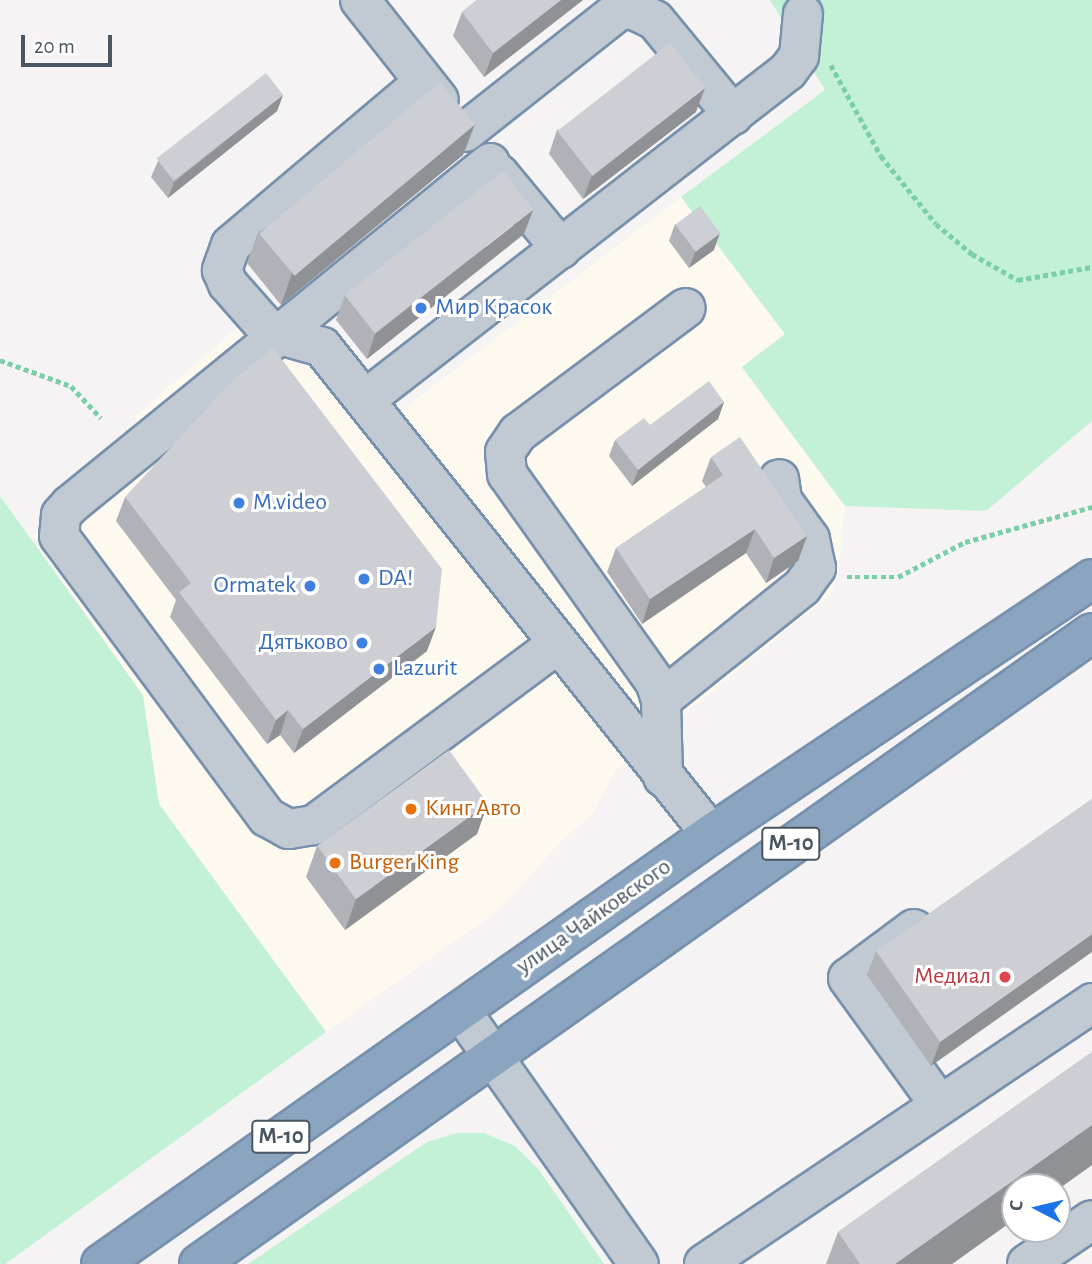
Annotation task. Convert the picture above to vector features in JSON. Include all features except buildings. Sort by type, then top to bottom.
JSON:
[{"type":"highway","name":"улица Чайковского","points":[[102,1264],[711,834],[1092,579]]},
{"type":"highway","name":"М-10","points":[[199,1264],[1092,633]]},
{"type":"street","points":[[360,0],[561,249]]},
{"type":"street","points":[[465,132],[618,11],[632,9],[655,19],[733,115]]},
{"type":"street","points":[[366,399],[788,71],[799,56],[803,14]]},
{"type":"street","points":[[424,82],[231,245],[224,257],[222,270],[228,284],[280,335],[322,347],[711,834]]},
{"type":"street","points":[[490,163],[70,505],[58,525],[62,545],[267,817],[289,830],[314,825],[552,648]]},
{"type":"street","points":[[663,777],[661,700],[655,682],[507,474],[505,452],[518,433],[686,308]]},
{"type":"street","points":[[661,700],[804,584],[816,568],[810,539],[782,500],[779,479]]},
{"type":"street","points":[[940,1105],[848,978],[948,905]]},
{"type":"street","points":[[704,1264],[1092,1003]]},
{"type":"street","points":[[461,1011],[639,1264]]},
{"type":"street","points":[[1027,1264],[1092,1220]]},
{"type":"path","points":[[829,61],[881,156],[936,225],[972,254],[1018,280],[1092,267]]},
{"type":"path","points":[[0,360],[71,386],[101,418]]},
{"type":"path","points":[[804,584],[898,577],[965,542],[1092,507]]},
{"type":"shaded area","points":[[681,197],[785,335],[742,368],[845,506],[838,576],[830,595],[616,770],[592,815],[560,842],[502,908],[326,1032],[159,804],[142,695],[32,535],[163,451],[134,417],[238,327],[267,360],[321,317],[399,412]]},
{"type":"green space","points":[[770,0],[1092,0],[1092,421],[986,511],[845,506],[742,367],[785,334],[681,197],[825,90]]},
{"type":"green space","points":[[0,496],[143,695],[159,804],[326,1032],[5,1264],[0,1264]]},
{"type":"green space","points":[[457,1133],[484,1133],[515,1146],[539,1170],[604,1264],[248,1264],[427,1142]]},
{"type":"place","name":"Мир Красок","points":[[421,308]]},
{"type":"place","name":"M.video","points":[[239,503]]},
{"type":"place","name":"DA!","points":[[364,579]]},
{"type":"place","name":"Ormatek","points":[[310,586]]},
{"type":"place","name":"Дятьково","points":[[362,643]]},
{"type":"place","name":"Lazurit","points":[[379,669]]},
{"type":"place","name":"Кинг Авто","points":[[411,809]]},
{"type":"place","name":"Burger King","points":[[335,863]]},
{"type":"place","name":"Медиал","points":[[1005,977]]}]
